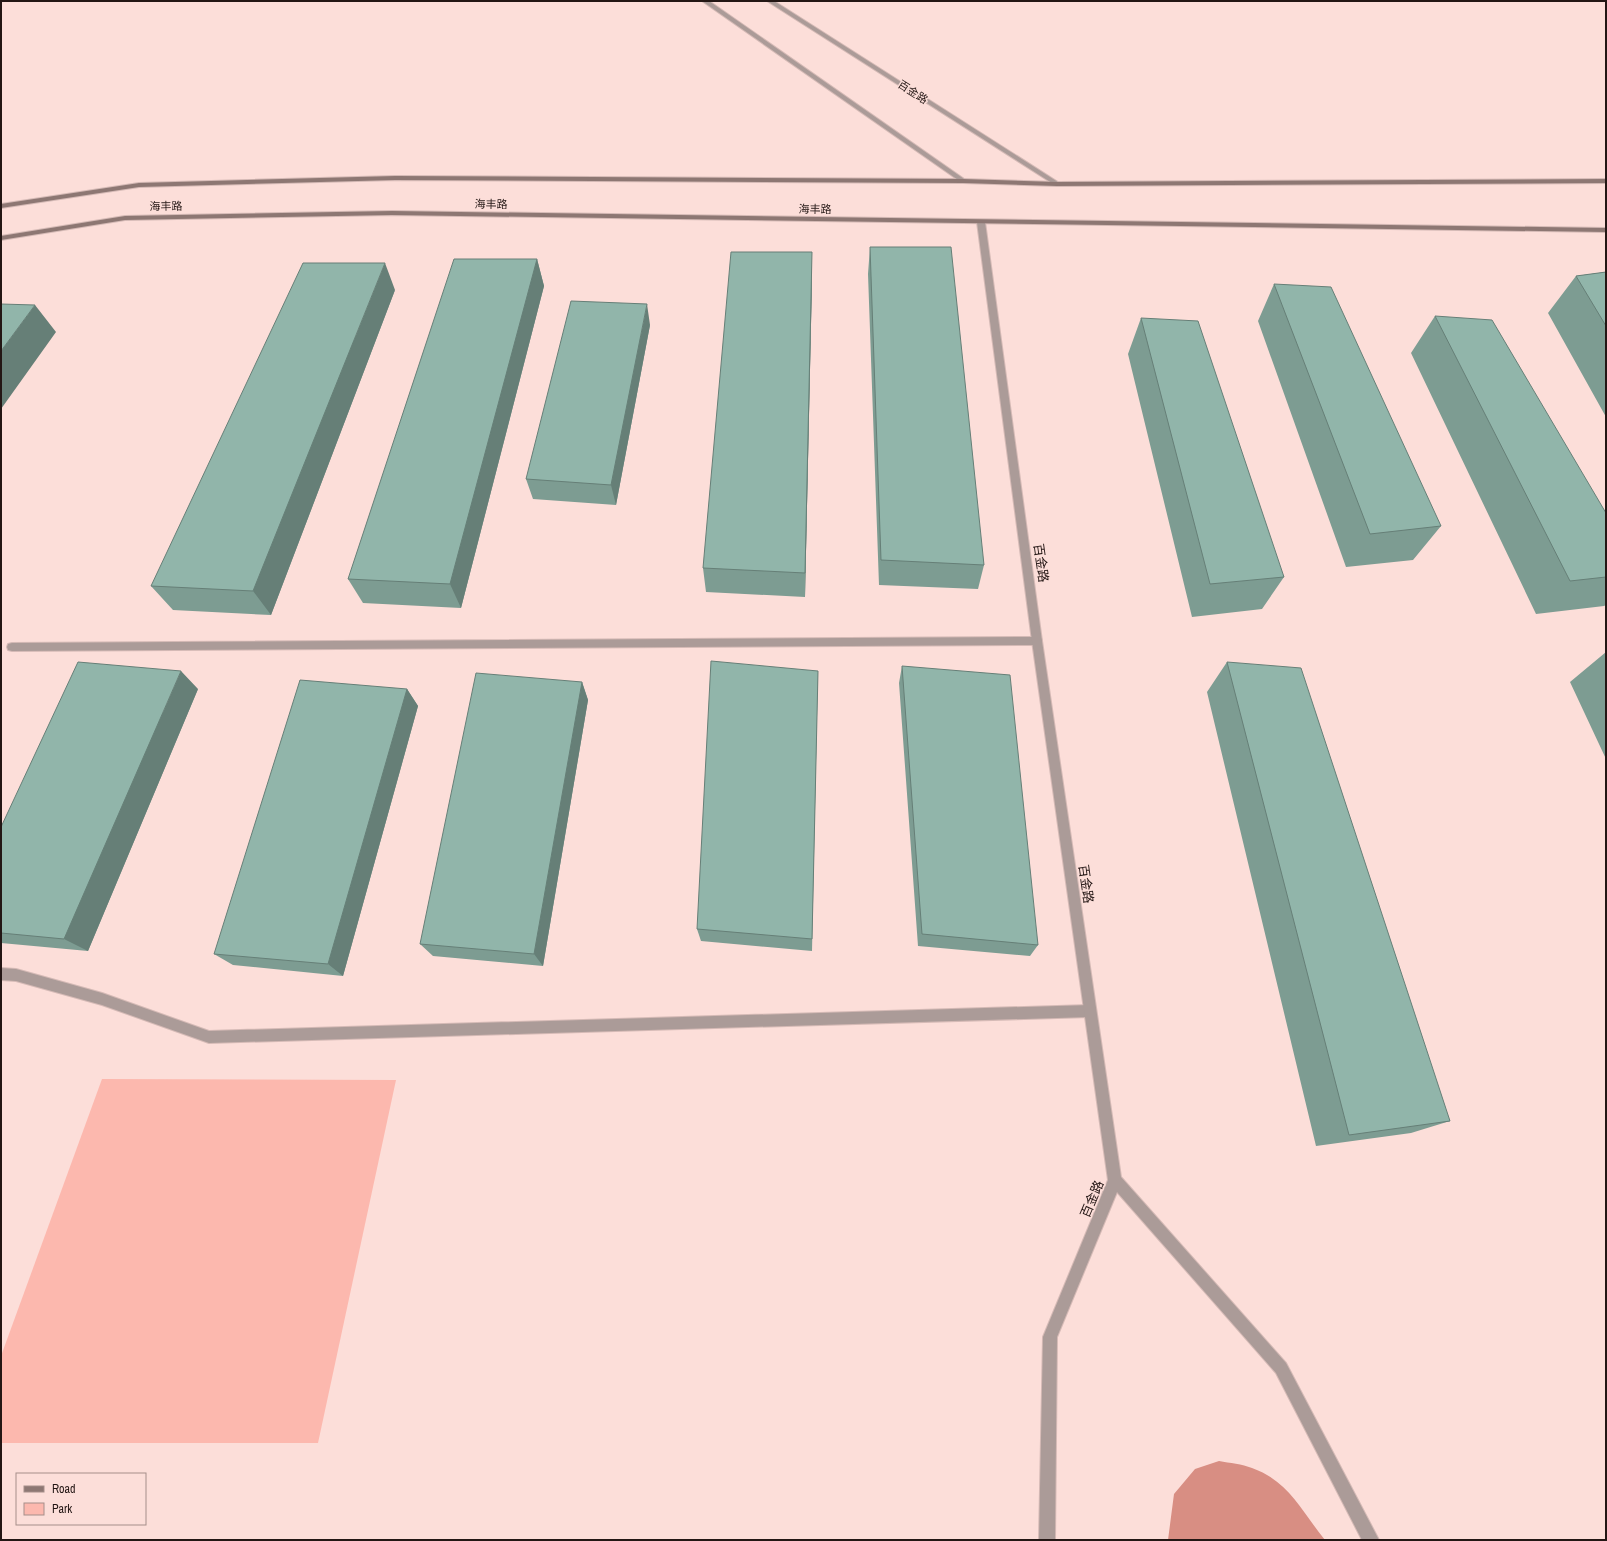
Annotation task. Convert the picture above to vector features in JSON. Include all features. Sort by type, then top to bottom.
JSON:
[{"type":"main road","name":"海丰路","points":[[1,206],[139,185],[395,178],[963,181],[1057,184],[1606,181]]},
{"type":"main road","name":"海丰路","points":[[1,238],[125,218],[392,213],[1606,230]]},
{"type":"street","points":[[705,1],[963,181]]},
{"type":"street","name":"百金路","points":[[770,1],[1057,184]]},
{"type":"street","name":"百金路","points":[[981,222],[1037,641],[1115,1180],[1050,1337],[1047,1540]]},
{"type":"street","points":[[12,647],[1037,641]]},
{"type":"street","points":[[1,974],[16,975],[102,999],[209,1037],[1090,1011]]},
{"type":"street","points":[[1115,1180],[1281,1368],[1371,1540]]},
{"type":"green space","points":[[102,1079],[396,1080],[318,1443],[1,1443],[1,1356]]},
{"type":"shaded area","points":[[1219,1461],[1248,1467],[1265,1474],[1276,1481],[1294,1498],[1325,1540],[1168,1540],[1174,1494],[1195,1469]]},
{"type":"building","points":[[870,247],[951,247],[984,565],[881,560]]},
{"type":"building","points":[[731,252],[812,252],[805,573],[703,568]]},
{"type":"building","points":[[454,259],[537,259],[450,584],[348,579]]},
{"type":"building","points":[[303,263],[385,263],[253,591],[151,586]]},
{"type":"building","points":[[1606,272],[1606,326],[1576,276]]},
{"type":"building","points":[[1274,284],[1331,287],[1441,526],[1370,534]]},
{"type":"building","points":[[571,301],[647,304],[611,485],[526,479]]},
{"type":"building","points":[[1,304],[35,305],[1,351]]},
{"type":"building","points":[[1435,316],[1492,320],[1606,513],[1606,577],[1570,581]]},
{"type":"building","points":[[1141,318],[1198,321],[1284,577],[1210,584]]},
{"type":"building","points":[[711,661],[818,671],[812,939],[697,929]]},
{"type":"building","points":[[78,662],[181,671],[64,939],[1,933],[1,827]]},
{"type":"building","points":[[1227,662],[1301,668],[1450,1121],[1349,1135]]},
{"type":"building","points":[[902,666],[1010,675],[1038,945],[922,934]]},
{"type":"building","points":[[476,673],[582,682],[534,954],[420,944]]},
{"type":"building","points":[[300,680],[407,689],[328,964],[214,954]]}]
